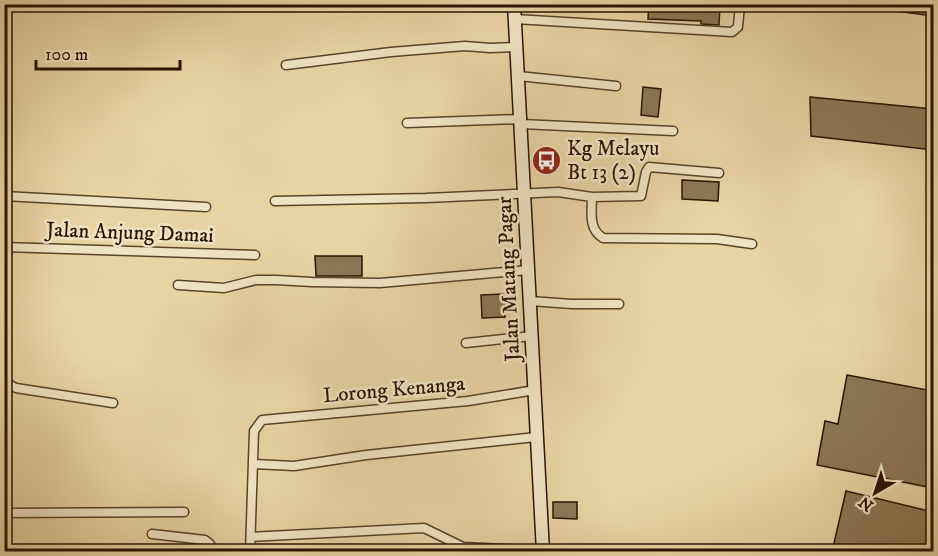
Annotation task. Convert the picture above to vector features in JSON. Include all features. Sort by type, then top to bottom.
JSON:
[{"type":"main road","name":"Jalan Matang Pagar","points":[[514,4],[543,551]]},
{"type":"street","points":[[515,19],[732,32],[738,27],[740,4]]},
{"type":"street","points":[[285,65],[454,47],[516,47]]},
{"type":"street","points":[[518,76],[616,86]]},
{"type":"street","points":[[407,123],[520,122],[673,131]]},
{"type":"street","points":[[275,201],[426,198],[524,192],[558,192],[592,197],[641,196],[649,167],[718,174]]},
{"type":"street","points":[[4,196],[206,207]]},
{"type":"street","points":[[592,197],[592,228],[603,238],[717,239],[752,244]]},
{"type":"street","name":"Jalan Anjung Damai","points":[[4,247],[255,255]]},
{"type":"street","points":[[178,285],[224,288],[256,280],[380,283],[528,270]]},
{"type":"street","points":[[530,301],[572,304],[619,303]]},
{"type":"street","points":[[466,342],[532,336]]},
{"type":"street","points":[[4,382],[16,388],[113,403]]},
{"type":"street","name":"Lorong Kenanga","points":[[253,464],[254,431],[262,420],[468,402],[534,390]]},
{"type":"street","points":[[250,552],[253,464],[294,466],[366,455],[536,437]]},
{"type":"street","points":[[4,513],[184,512]]},
{"type":"street","points":[[251,537],[424,528],[463,547],[543,551]]},
{"type":"street","points":[[152,534],[205,540],[208,541],[213,552]]},
{"type":"building","points":[[649,4],[720,4],[719,25],[701,24],[701,21],[648,19]]},
{"type":"building","points":[[880,4],[933,4],[933,16],[880,9]]},
{"type":"building","points":[[643,87],[661,89],[658,117],[641,115]]},
{"type":"building","points":[[810,97],[933,109],[933,150],[811,136]]},
{"type":"building","points":[[682,180],[719,182],[718,201],[682,199]]},
{"type":"building","points":[[315,256],[362,256],[362,276],[316,276]]},
{"type":"building","points":[[504,294],[504,302],[510,302],[510,310],[504,310],[505,317],[482,318],[481,295]]},
{"type":"building","points":[[847,375],[933,391],[933,488],[817,465],[825,421],[838,424]]},
{"type":"building","points":[[846,491],[933,512],[933,552],[832,552]]},
{"type":"building","points":[[553,502],[577,502],[577,519],[553,518]]},
{"type":"place","name":"Kg Melayu Bt 13 (2)","points":[[546,161]]}]
